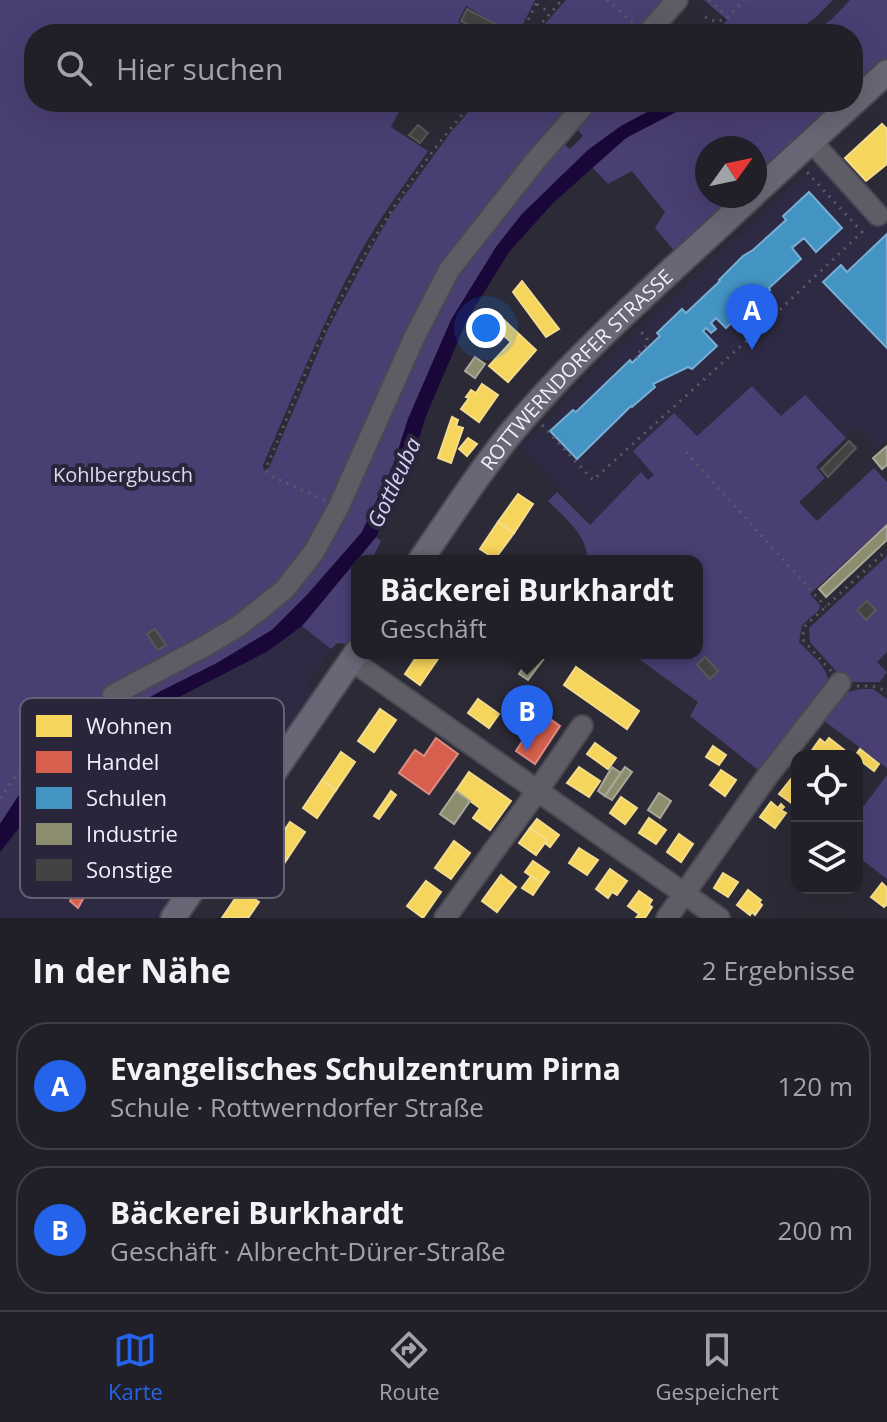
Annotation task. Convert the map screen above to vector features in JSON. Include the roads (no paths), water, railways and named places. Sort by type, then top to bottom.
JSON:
[{"type":"main road","name":"ROTTWERNDORFER STRASSE","points":[[863,94],[887,72]]},
{"type":"main road","name":"ROTTWERNDORFER STRASSE","points":[[767,183],[843,112]]},
{"type":"main road","name":"ROTTWERNDORFER STRASSE","points":[[424,555],[482,470],[560,378],[740,208]]},
{"type":"main road","points":[[284,757],[352,659]]},
{"type":"main road","points":[[173,918],[187,898]]},
{"type":"street","points":[[653,24],[677,0]]},
{"type":"street","points":[[113,695],[240,625],[284,590],[314,552],[339,506],[414,338],[449,270],[578,112]]},
{"type":"street","points":[[811,141],[878,215]]},
{"type":"street","points":[[358,659],[719,918]]},
{"type":"street","points":[[667,918],[766,778],[840,683]]},
{"type":"street","points":[[445,918],[582,726]]},
{"type":"water","name":"Gottleuba","points":[[647,112],[676,112],[626,138],[553,203],[509,252],[467,320],[426,416],[411,464],[376,537],[361,555],[351,555],[351,567],[302,626],[268,651],[177,698],[149,698],[272,630],[362,532],[394,463],[408,419],[451,320],[496,247],[522,214],[588,150]]},
{"type":"water","points":[[20,794],[20,826],[0,852],[0,824]]},
{"type":"place","name":"Evangelisches Schulzentrum Pirna","points":[[752,350]]},
{"type":"place","name":"Bäckerei Burkhardt","points":[[527,751]]},
{"type":"park label","name":"Kohlbergbusch","points":[[123,474]]}]
